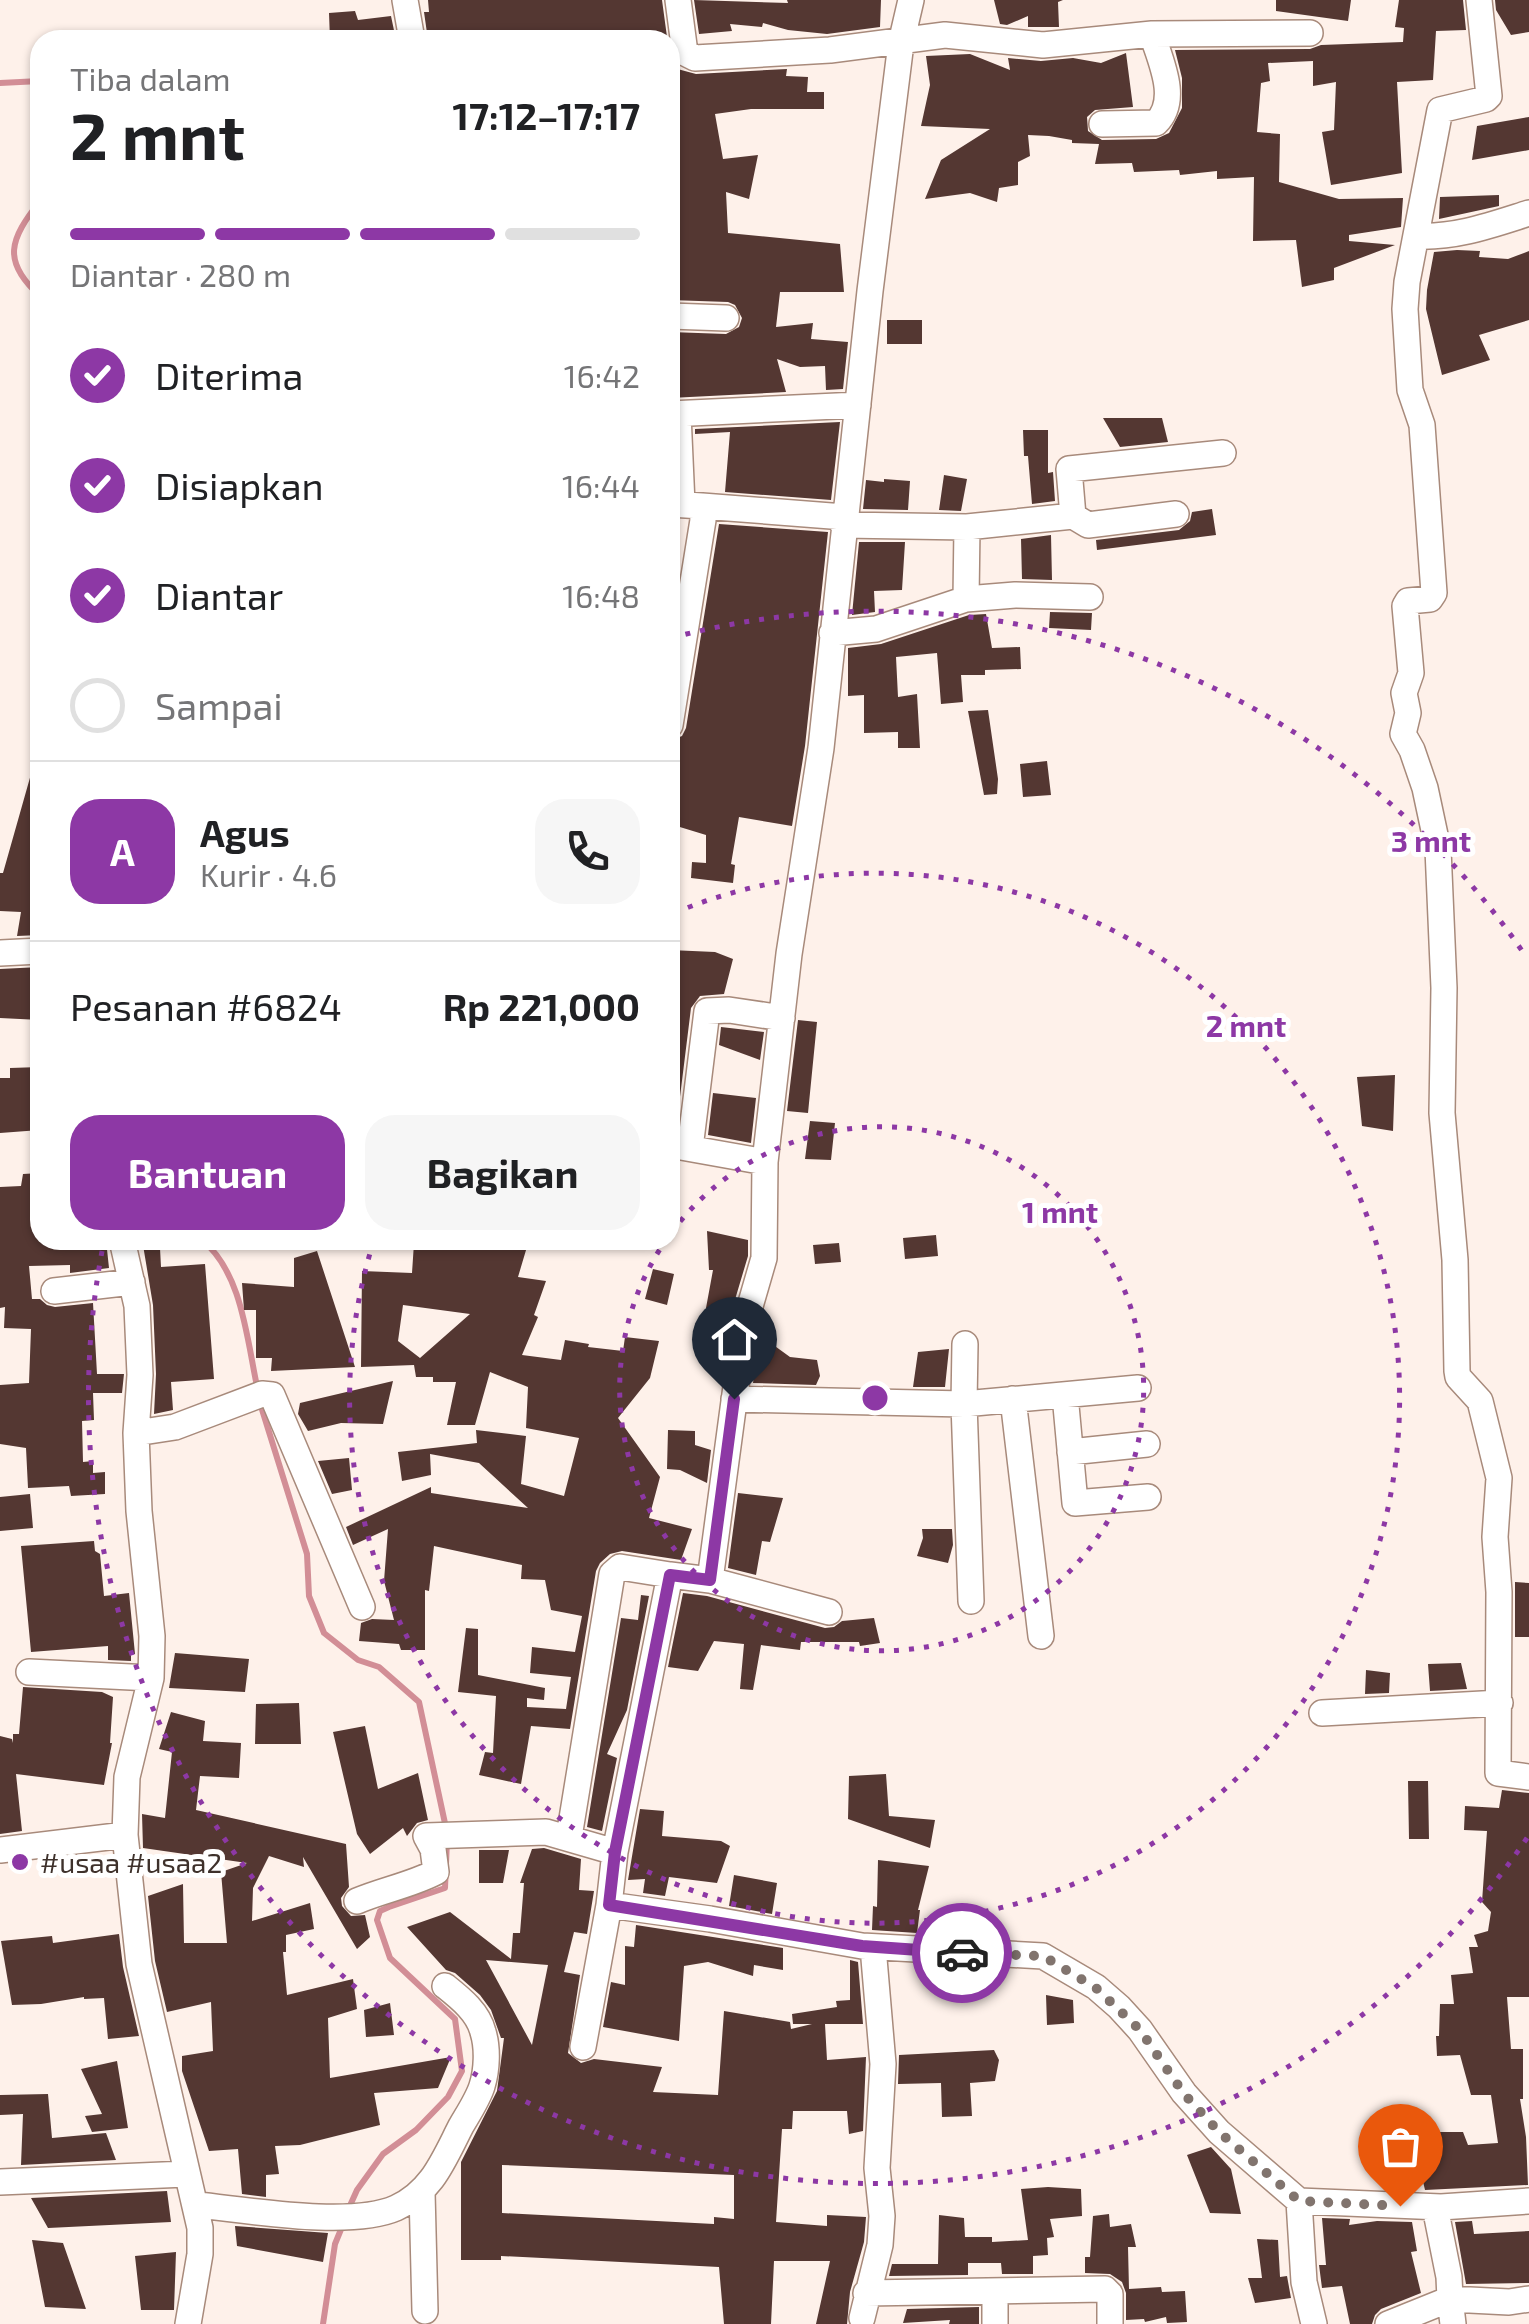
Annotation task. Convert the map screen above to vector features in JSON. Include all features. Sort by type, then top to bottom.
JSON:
[{"type":"street","points":[[405,0],[410,30]]},
{"type":"street","points":[[678,0],[682,45],[685,53],[696,58],[901,43],[945,35],[1043,45],[1152,34],[1310,33]]},
{"type":"street","points":[[710,1580],[744,1327],[764,1258],[765,1162],[821,748],[901,43],[911,0]]},
{"type":"street","points":[[1480,0],[1489,96],[1486,100],[1440,110],[1405,309],[1410,390],[1424,439],[1434,593],[1430,599],[1408,601],[1405,606],[1411,674],[1404,693],[1408,713],[1402,734],[1425,788],[1438,849],[1444,988],[1442,1114],[1456,1260],[1457,1371],[1480,1401],[1499,1478],[1494,1553],[1499,1592],[1498,1774],[1529,1777]]},
{"type":"street","points":[[1102,124],[1156,123],[1162,118],[1166,80],[1152,34]]},
{"type":"street","points":[[1416,236],[1464,233],[1529,213]]},
{"type":"street","points":[[680,316],[726,318]]},
{"type":"street","points":[[680,414],[858,405]]},
{"type":"street","points":[[1073,516],[1070,470],[1223,453]]},
{"type":"street","points":[[680,464],[697,564],[680,665]]},
{"type":"street","points":[[685,505],[844,521],[966,527],[1073,516],[1088,525],[1176,514]]},
{"type":"street","points":[[966,527],[966,599]]},
{"type":"street","points":[[832,634],[876,630],[966,599],[1015,595],[1090,597]]},
{"type":"street","points":[[0,952],[30,951]]},
{"type":"street","points":[[765,1162],[680,1146],[707,1011],[729,1010],[782,1018]]},
{"type":"street","points":[[124,1250],[136,1306],[139,1512],[152,1636],[151,1678],[128,1777],[124,1835],[139,1964],[186,2174],[197,2205],[200,2254],[188,2324]]},
{"type":"street","points":[[54,1290],[132,1282]]},
{"type":"street","points":[[965,1344],[971,1602]]},
{"type":"street","points":[[734,1399],[964,1404],[1138,1388]]},
{"type":"street","points":[[1065,1395],[1075,1503],[1148,1496]]},
{"type":"street","points":[[136,1434],[175,1426],[254,1397],[275,1398],[362,1607]]},
{"type":"street","points":[[1013,1399],[1041,1636]]},
{"type":"street","points":[[1070,1452],[1148,1444]]},
{"type":"street","points":[[568,1837],[612,1574],[620,1566],[710,1580],[829,1612]]},
{"type":"street","points":[[584,2047],[615,1852],[670,1575]]},
{"type":"street","points":[[29,1672],[151,1678]]},
{"type":"street","points":[[1322,1713],[1500,1704]]},
{"type":"street","points":[[356,1902],[394,1887],[414,1884],[436,1872],[433,1849],[426,1836],[520,1831],[568,1837],[615,1852]]},
{"type":"street","points":[[0,1850],[124,1835]]},
{"type":"street","points":[[609,1905],[873,1947],[1032,1955],[1060,1963],[1120,2008],[1184,2094],[1219,2132],[1299,2201],[1435,2206],[1529,2201]]},
{"type":"street","points":[[873,1947],[883,2064],[877,2168],[882,2216],[880,2245],[864,2306],[995,2291],[1105,2289],[1110,2294],[1110,2324]]},
{"type":"street","points":[[197,2205],[313,2216],[368,2216],[395,2209],[422,2192],[439,2171],[483,2085],[483,2028],[466,2003],[445,1986]]},
{"type":"street","points":[[0,2182],[186,2174]]},
{"type":"street","points":[[422,2192],[425,2311]]},
{"type":"street","points":[[1299,2201],[1300,2246],[1314,2324]]},
{"type":"street","points":[[1435,2206],[1452,2311]]},
{"type":"street","points":[[995,2291],[995,2324]]},
{"type":"street","points":[[1388,2324],[1529,2299]]},
{"type":"building","points":[[428,0],[662,0],[666,30],[427,30],[424,12],[429,12]]},
{"type":"building","points":[[694,0],[788,3],[787,0],[881,0],[880,27],[827,34],[763,23],[762,27],[730,24],[732,31],[699,34]]},
{"type":"building","points":[[994,0],[1063,0],[1058,2],[1059,27],[1028,27],[1028,16],[1000,24]]},
{"type":"building","points":[[1276,0],[1351,0],[1348,21],[1276,11]]},
{"type":"building","points":[[1399,0],[1463,0],[1466,30],[1436,31],[1433,80],[1397,82],[1402,173],[1331,185],[1322,132],[1334,130],[1336,82],[1313,86],[1313,61],[1268,63],[1270,81],[1261,83],[1257,132],[1280,134],[1279,182],[1339,199],[1403,198],[1401,227],[1349,235],[1349,241],[1395,245],[1334,268],[1334,280],[1302,287],[1296,240],[1253,241],[1254,177],[1217,179],[1217,171],[1180,175],[1179,170],[1134,172],[1132,163],[1095,164],[1099,144],[1028,135],[1030,156],[1018,162],[1018,185],[999,188],[997,202],[970,193],[925,199],[941,160],[990,129],[921,126],[930,85],[926,56],[970,54],[1010,70],[1008,58],[1073,58],[1101,63],[1126,53],[1133,107],[1095,110],[1087,117],[1088,131],[1102,140],[1156,139],[1169,133],[1182,108],[1182,78],[1175,50],[1310,49],[1321,45],[1403,42],[1404,28],[1395,27]]},
{"type":"building","points":[[1495,0],[1529,0],[1529,32],[1511,35],[1496,10]]},
{"type":"building","points":[[355,11],[358,20],[391,16],[394,30],[330,30],[329,13]]},
{"type":"building","points":[[787,69],[786,76],[808,77],[807,92],[824,92],[824,109],[751,109],[715,114],[723,159],[758,155],[749,199],[726,192],[728,233],[840,244],[844,292],[780,292],[776,327],[813,323],[811,339],[848,342],[843,389],[826,390],[825,366],[800,367],[777,359],[786,392],[680,397],[680,332],[726,334],[739,327],[742,318],[735,305],[680,300],[680,70],[696,74]]},
{"type":"building","points":[[1529,117],[1529,150],[1472,160],[1477,126]]},
{"type":"building","points":[[1499,195],[1499,206],[1439,219],[1440,197]]},
{"type":"building","points":[[1480,251],[1479,257],[1508,259],[1529,251],[1529,320],[1479,335],[1490,360],[1442,375],[1426,309],[1427,290],[1434,252]]},
{"type":"building","points":[[887,320],[922,320],[922,344],[887,344]]},
{"type":"building","points":[[1103,418],[1162,418],[1168,442],[1120,447]]},
{"type":"building","points":[[840,422],[831,500],[725,492],[730,432],[695,434],[695,429]]},
{"type":"building","points":[[1023,430],[1048,430],[1048,473],[1053,472],[1055,501],[1032,504]]},
{"type":"building","points":[[944,475],[967,479],[961,511],[939,510]]},
{"type":"building","points":[[866,480],[910,481],[908,510],[863,509]]},
{"type":"building","points":[[1212,509],[1216,535],[1097,550],[1096,540],[1179,530],[1190,521],[1192,512]]},
{"type":"building","points":[[719,524],[828,532],[805,746],[792,826],[739,817],[731,864],[735,865],[733,883],[691,878],[692,862],[706,863],[706,835],[680,827],[680,737],[686,728]]},
{"type":"building","points":[[1051,535],[1052,580],[1022,579],[1021,539]]},
{"type":"building","points":[[859,542],[905,542],[902,590],[874,591],[875,612],[852,615]]},
{"type":"building","points":[[1050,612],[1092,613],[1091,630],[1049,628]]},
{"type":"building","points":[[986,614],[992,648],[1020,647],[1021,669],[961,675],[963,702],[941,704],[937,653],[896,657],[898,697],[917,694],[920,748],[898,748],[898,732],[864,733],[864,695],[848,696],[848,648],[881,644],[969,615]]},
{"type":"building","points":[[988,710],[998,779],[997,794],[984,795],[968,711]]},
{"type":"building","points":[[1047,761],[1051,795],[1023,797],[1020,764]]},
{"type":"building","points":[[30,778],[30,935],[17,936],[21,912],[0,911],[3,873]]},
{"type":"building","points":[[680,950],[715,952],[733,959],[724,994],[700,996],[691,1008],[680,1097]]},
{"type":"building","points":[[30,968],[30,1020],[0,1018],[0,969]]},
{"type":"building","points":[[798,1020],[817,1022],[808,1113],[787,1111]]},
{"type":"building","points":[[721,1027],[764,1032],[760,1060],[719,1045]]},
{"type":"building","points":[[30,1067],[30,1131],[0,1133],[0,1078],[10,1078],[10,1068]]},
{"type":"building","points":[[1395,1075],[1393,1131],[1362,1126],[1357,1077]]},
{"type":"building","points":[[713,1093],[756,1098],[751,1143],[708,1135]]},
{"type":"building","points":[[810,1121],[835,1123],[831,1160],[805,1159]]},
{"type":"building","points":[[23,1174],[30,1174],[30,1250],[107,1250],[109,1268],[70,1273],[70,1265],[29,1266],[32,1299],[55,1307],[93,1303],[97,1374],[124,1374],[122,1393],[93,1393],[94,1420],[82,1421],[83,1462],[93,1461],[93,1473],[105,1472],[105,1494],[71,1496],[69,1486],[28,1488],[26,1448],[0,1444],[0,1385],[29,1383],[31,1329],[4,1328],[5,1307],[0,1308],[0,1187],[21,1186]]},
{"type":"building","points":[[707,1231],[748,1240],[748,1256],[731,1313],[706,1308],[713,1270],[709,1270]]},
{"type":"building","points":[[936,1235],[938,1256],[905,1259],[903,1238]]},
{"type":"building","points":[[839,1243],[841,1262],[815,1264],[813,1245]]},
{"type":"building","points":[[144,1250],[160,1250],[161,1267],[205,1264],[214,1379],[171,1382],[173,1410],[154,1414],[156,1374],[153,1305]]},
{"type":"building","points":[[414,1250],[526,1250],[518,1277],[546,1281],[534,1315],[538,1317],[522,1355],[561,1360],[565,1340],[623,1351],[625,1337],[659,1341],[650,1378],[618,1418],[660,1477],[649,1518],[692,1529],[681,1560],[622,1551],[610,1554],[600,1563],[570,1729],[531,1726],[521,1784],[479,1775],[485,1752],[493,1753],[496,1696],[458,1692],[466,1628],[478,1629],[478,1675],[545,1688],[544,1700],[527,1698],[527,1707],[566,1709],[571,1677],[530,1673],[532,1647],[575,1652],[582,1616],[551,1610],[545,1580],[521,1579],[522,1565],[434,1546],[429,1591],[425,1590],[425,1650],[401,1650],[399,1644],[359,1641],[361,1623],[394,1620],[384,1581],[388,1529],[353,1545],[346,1527],[431,1487],[431,1493],[528,1508],[479,1463],[430,1454],[431,1475],[402,1481],[398,1452],[477,1443],[476,1430],[526,1436],[521,1484],[564,1496],[579,1438],[526,1428],[528,1387],[490,1372],[475,1425],[447,1425],[456,1382],[416,1377],[414,1365],[361,1367],[362,1271],[412,1273]],"holes":[[[403,1305],[470,1314],[420,1358],[398,1341]]]},
{"type":"building","points":[[317,1251],[355,1367],[271,1371],[272,1358],[256,1358],[256,1310],[244,1310],[242,1283],[294,1287],[294,1258]]},
{"type":"building","points":[[653,1269],[674,1274],[667,1305],[645,1299]]},
{"type":"building","points":[[758,1344],[772,1344],[790,1357],[817,1360],[820,1376],[816,1385],[753,1383]]},
{"type":"building","points":[[949,1349],[945,1387],[913,1387],[918,1352]]},
{"type":"building","points":[[393,1381],[383,1424],[341,1423],[308,1431],[298,1414],[300,1403]]},
{"type":"building","points":[[668,1430],[695,1431],[695,1445],[711,1450],[707,1483],[680,1470],[667,1469]]},
{"type":"building","points":[[349,1458],[352,1490],[332,1494],[318,1461]]},
{"type":"building","points":[[738,1493],[783,1498],[770,1542],[762,1541],[756,1575],[728,1568]]},
{"type":"building","points":[[30,1494],[33,1528],[0,1531],[0,1497]]},
{"type":"building","points":[[922,1529],[952,1529],[948,1563],[917,1556]]},
{"type":"building","points":[[94,1541],[95,1551],[100,1554],[104,1596],[129,1593],[135,1654],[131,1654],[131,1661],[108,1660],[108,1646],[31,1652],[21,1546]]},
{"type":"building","points":[[1515,1582],[1529,1583],[1529,1637],[1515,1637]]},
{"type":"building","points":[[683,1593],[825,1628],[842,1621],[874,1618],[880,1643],[860,1646],[859,1642],[801,1642],[800,1650],[761,1645],[753,1690],[740,1689],[744,1644],[714,1641],[698,1671],[668,1667]]},
{"type":"building","points":[[641,1595],[649,1596],[627,1710],[607,1754],[617,1758],[602,1831],[587,1827],[621,1618],[638,1620]]},
{"type":"building","points":[[175,1653],[249,1659],[245,1692],[169,1688]]},
{"type":"building","points":[[1461,1663],[1467,1689],[1430,1691],[1428,1664]]},
{"type":"building","points":[[1366,1670],[1390,1673],[1389,1693],[1365,1694]]},
{"type":"building","points":[[23,1687],[102,1692],[113,1697],[112,1743],[104,1785],[16,1774],[22,1831],[0,1834],[0,1736],[12,1739],[13,1743],[13,1734],[19,1734]]},
{"type":"building","points":[[299,1703],[301,1744],[255,1744],[256,1704]]},
{"type":"building","points":[[171,1712],[205,1721],[203,1741],[241,1743],[239,1778],[200,1776],[196,1810],[346,1844],[349,1887],[341,1898],[342,1906],[351,1916],[365,1915],[370,1937],[357,1949],[303,1857],[304,1867],[269,1856],[253,1888],[252,1921],[310,1903],[314,1929],[286,1935],[283,1952],[287,1995],[353,1979],[357,2009],[328,2018],[330,2078],[451,2057],[438,2088],[374,2093],[380,2125],[300,2145],[275,2146],[279,2174],[266,2175],[266,2197],[242,2194],[238,2149],[209,2151],[182,2071],[182,2056],[213,2051],[211,2002],[167,2012],[155,1961],[148,1896],[183,1884],[184,1943],[227,1943],[221,1872],[247,1863],[143,1848],[142,1814],[165,1818],[172,1752],[159,1749]]},
{"type":"building","points":[[365,1726],[378,1789],[418,1773],[428,1820],[417,1823],[407,1836],[403,1828],[370,1854],[357,1834],[333,1732]]},
{"type":"building","points":[[886,1774],[889,1816],[935,1820],[930,1848],[848,1819],[849,1776]]},
{"type":"building","points":[[1408,1781],[1428,1781],[1429,1839],[1409,1839]]},
{"type":"building","points":[[1502,1790],[1529,1793],[1529,1997],[1507,1997],[1511,2049],[1523,2049],[1520,2099],[1528,2185],[1425,2190],[1417,2156],[1434,2155],[1433,2132],[1463,2132],[1468,2145],[1498,2143],[1491,2095],[1471,2095],[1460,2055],[1437,2056],[1436,2036],[1440,2004],[1454,2004],[1451,1975],[1473,1973],[1469,1947],[1478,1947],[1474,1935],[1488,1931],[1491,1912],[1482,1902],[1487,1831],[1464,1830],[1465,1806],[1499,1808]]},
{"type":"building","points":[[640,1809],[664,1811],[662,1836],[721,1841],[730,1846],[717,1883],[669,1877],[665,1896],[643,1893],[645,1879],[628,1880]]},
{"type":"building","points":[[544,1848],[581,1859],[579,1890],[594,1891],[587,1934],[574,1932],[564,1972],[580,1975],[568,2053],[581,2063],[594,2059],[662,2067],[653,2092],[718,2095],[724,2011],[790,2022],[791,2029],[812,2024],[793,2024],[792,2014],[837,2007],[836,2001],[850,2000],[850,1960],[858,1962],[863,2024],[825,2024],[827,2060],[866,2057],[863,2131],[849,2134],[847,2111],[793,2111],[792,2129],[782,2129],[776,2222],[827,2226],[827,2215],[866,2217],[847,2324],[816,2324],[830,2261],[774,2261],[771,2324],[724,2324],[719,2267],[501,2256],[501,2260],[461,2260],[461,2162],[497,2091],[504,2038],[480,1995],[446,1970],[407,1927],[450,1912],[511,1959],[513,1933],[520,1933],[524,1883],[520,1883],[532,1849]],"holes":[[[486,1960],[548,1965],[532,2045]],[[502,2165],[734,2175],[734,2219],[714,2217],[714,2224],[502,2213]]]},
{"type":"building","points":[[479,1850],[509,1850],[503,1883],[479,1883]]},
{"type":"building","points":[[878,1860],[929,1866],[918,1910],[917,1933],[872,1930],[873,1906],[877,1907]]},
{"type":"building","points":[[734,1875],[777,1883],[772,1914],[729,1906]]},
{"type":"building","points":[[636,1925],[783,1948],[783,1970],[754,1965],[753,1976],[708,1962],[684,1966],[679,2041],[603,2027],[611,1982],[625,1985],[625,1946],[634,1947]]},
{"type":"building","points":[[119,1934],[139,2036],[108,2039],[104,1998],[12,2005],[1,1941],[52,1936],[53,1943]]},
{"type":"building","points":[[1046,1995],[1073,2000],[1074,2023],[1047,2025]]},
{"type":"building","points":[[390,2003],[394,2035],[366,2037],[364,2010]]},
{"type":"building","points":[[994,2050],[999,2060],[995,2081],[970,2083],[972,2116],[942,2117],[941,2083],[898,2084],[899,2055]]},
{"type":"building","points":[[117,2061],[128,2128],[92,2132],[85,2116],[102,2114],[81,2069]]},
{"type":"building","points":[[48,2094],[52,2138],[106,2133],[116,2160],[21,2165],[23,2114],[0,2115],[0,2095]]},
{"type":"building","points":[[1211,2147],[1231,2169],[1241,2214],[1210,2213],[1187,2155]]},
{"type":"building","points":[[1021,2189],[1081,2189],[1082,2216],[1050,2219],[1054,2237],[1047,2238],[1048,2255],[1033,2256],[1033,2274],[1002,2274],[1001,2263],[968,2263],[968,2275],[889,2276],[892,2264],[938,2264],[939,2215],[964,2218],[965,2237],[992,2237],[992,2242],[1028,2240]]},
{"type":"building","points":[[167,2191],[171,2222],[48,2228],[31,2198]]},
{"type":"building","points":[[1109,2214],[1110,2227],[1131,2224],[1136,2247],[1128,2247],[1129,2289],[1161,2287],[1162,2292],[1185,2291],[1187,2322],[1167,2323],[1166,2317],[1145,2322],[1126,2320],[1122,2282],[1110,2274],[1085,2273],[1093,2216]]},
{"type":"building","points":[[1322,2218],[1350,2219],[1349,2225],[1412,2222],[1417,2251],[1411,2252],[1421,2293],[1381,2309],[1372,2324],[1350,2324],[1342,2286],[1322,2288],[1319,2265],[1326,2265]]},
{"type":"building","points":[[1472,2221],[1474,2234],[1529,2231],[1529,2283],[1466,2284],[1455,2222]]},
{"type":"building","points":[[235,2226],[328,2233],[323,2262],[237,2246]]},
{"type":"building","points":[[1257,2239],[1278,2240],[1280,2277],[1287,2276],[1291,2298],[1255,2303],[1248,2278],[1262,2278]]},
{"type":"building","points":[[32,2240],[63,2243],[86,2309],[45,2307]]},
{"type":"building","points":[[176,2252],[174,2310],[141,2310],[135,2256]]},
{"type":"building","points":[[979,2307],[979,2324],[949,2324],[950,2320],[903,2323],[907,2309]]},
{"type":"waterway","points":[[0,83],[30,82]]},
{"type":"waterway","points":[[30,215],[14,250],[19,272],[30,285]]},
{"type":"waterway","points":[[212,1250],[235,1289],[258,1391]]},
{"type":"waterway","points":[[260,1403],[307,1554],[309,1596],[324,1633],[358,1660],[379,1667],[419,1702],[446,1828]]},
{"type":"waterway","points":[[348,2210],[383,2154],[416,2130],[448,2097],[462,2071],[455,2019],[390,1958],[377,1920],[380,1911],[445,1888],[447,1840]]},
{"type":"waterway","points":[[323,2324],[335,2244],[344,2222]]},
{"type":"way so far","points":[[962,1953],[1043,1956],[1096,1988],[1140,2030],[1184,2094],[1219,2132],[1299,2201],[1400,2206]]},
{"type":"place","name":"#usaa #usaa2","points":[[20,1862]]},
{"type":"route","points":[[734,1399],[710,1580],[670,1575],[615,1852],[609,1905],[862,1946],[962,1953]]}]
